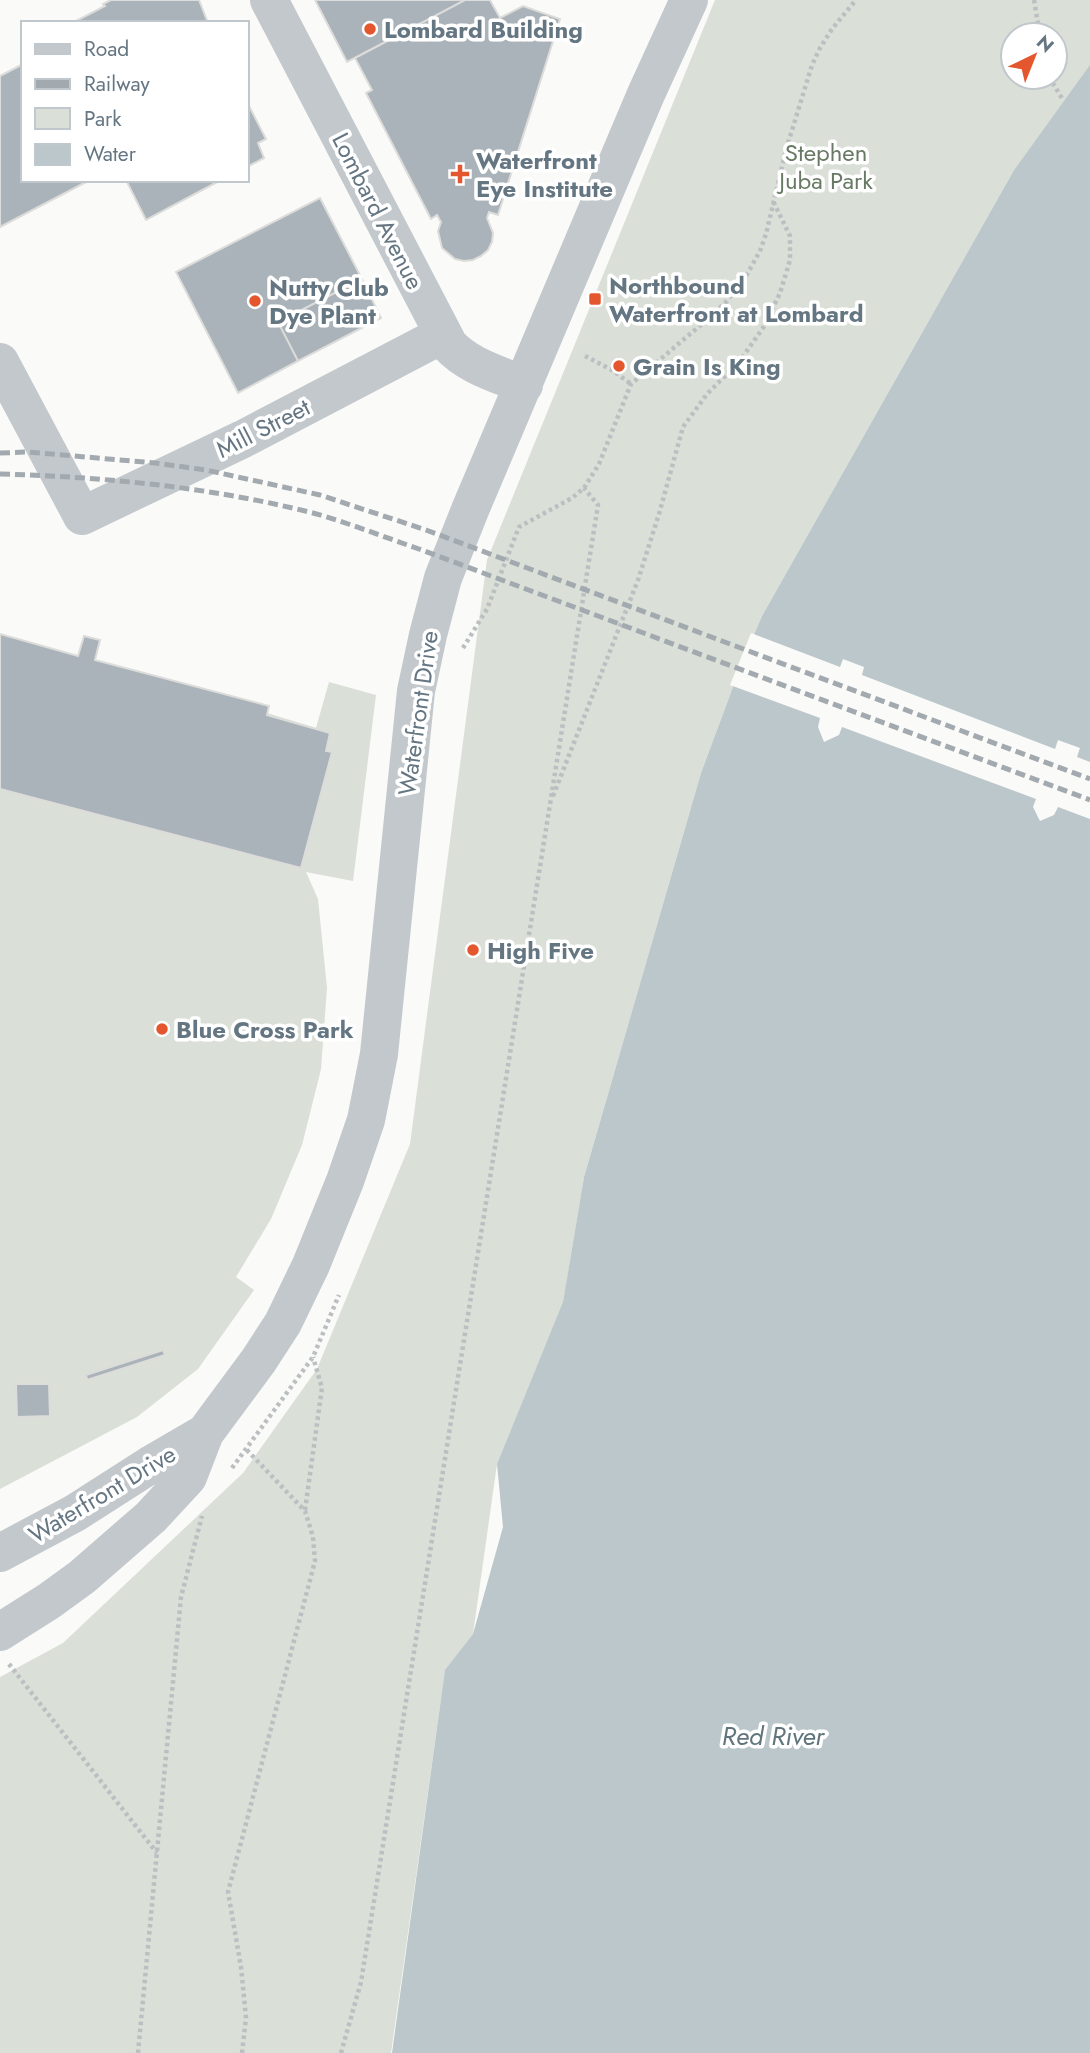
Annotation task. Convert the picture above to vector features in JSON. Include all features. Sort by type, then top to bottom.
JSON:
[{"type":"street","name":"Lombard Avenue","points":[[270,0],[442,335],[457,354],[467,361],[524,386]]},
{"type":"street","name":"Waterfront Drive","points":[[4,1648],[49,1601],[82,1577],[151,1517],[188,1477],[205,1433],[259,1360],[299,1292],[345,1181],[366,1121],[379,1054],[416,691],[443,578],[646,94],[689,0]]},
{"type":"street","name":"Mill Street","points":[[0,362],[82,516],[243,439],[442,335]]},
{"type":"street","name":"Waterfront Drive","points":[[0,1553],[75,1513],[205,1433]]},
{"type":"path","points":[[462,650],[487,609],[519,527],[572,498],[584,488],[599,464],[631,384],[725,303],[745,278],[760,251],[786,150],[812,65],[832,29],[856,0]]},
{"type":"path","points":[[1034,0],[1038,21]]},
{"type":"path","points":[[1058,91],[1063,100]]},
{"type":"path","points":[[550,805],[638,580],[683,427],[707,394],[739,362],[763,328],[780,293],[790,260],[790,236],[774,202]]},
{"type":"path","points":[[584,356],[612,370],[631,384]]},
{"type":"path","points":[[341,2053],[361,1982],[598,506],[584,488]]},
{"type":"path","points":[[242,2053],[246,2018],[241,1968],[228,1892],[316,1560],[313,1537],[304,1511],[246,1449],[313,1357],[340,1294]]},
{"type":"path","points":[[304,1511],[322,1388],[313,1357]]},
{"type":"path","points":[[138,2053],[181,1597],[203,1513]]},
{"type":"path","points":[[4,1648],[157,1854]]},
{"type":"green space","name":"Stephen Juba Park","points":[[715,0],[1090,0],[1090,66],[1014,170],[762,616],[701,773],[584,1177],[563,1303],[497,1464],[473,1634],[445,1671],[391,2053],[0,2053],[0,1677],[63,1643],[243,1473],[317,1369],[410,1144],[487,560]]},
{"type":"green space","name":"Blue Cross Park","points":[[0,634],[78,656],[84,636],[100,640],[95,660],[316,728],[329,682],[376,695],[353,881],[306,872],[318,899],[327,988],[321,1069],[302,1145],[271,1219],[236,1277],[254,1290],[198,1369],[137,1417],[0,1489]]},
{"type":"water","name":"Red River","points":[[1090,65],[1090,2053],[392,2053],[445,1670],[473,1634],[503,1527],[497,1464],[563,1302],[584,1177],[701,773],[762,616],[1014,170]]},
{"type":"pier","points":[[751,633],[840,667],[843,659],[864,667],[862,675],[1055,749],[1058,740],[1080,748],[1077,757],[1090,762],[1090,819],[1058,807],[1054,815],[1040,821],[1033,807],[1036,799],[842,727],[839,735],[824,742],[818,727],[820,718],[730,685]]},
{"type":"building","points":[[111,0],[199,0],[207,21],[76,21],[105,6],[103,4]]},
{"type":"building","name":"Lombard Building","points":[[315,0],[465,0],[347,62]]},
{"type":"building","points":[[465,0],[490,0],[500,18],[523,6],[560,19],[498,215],[489,212],[487,218],[493,233],[492,242],[481,256],[464,261],[455,259],[442,248],[438,231],[441,222],[437,215],[431,219],[366,93],[372,90],[355,58]]},
{"type":"building","points":[[21,65],[21,182],[86,182],[0,227],[0,76]]},
{"type":"building","points":[[248,104],[266,139],[258,143],[264,158],[248,166]]},
{"type":"building","points":[[127,182],[217,182],[146,220]]},
{"type":"building","name":"Nutty Club Dye Plant","points":[[320,198],[362,279],[278,322],[298,361],[238,393],[176,272]]},
{"type":"building","points":[[362,279],[381,318],[298,361],[278,322]]},
{"type":"building","points":[[0,634],[78,656],[84,636],[100,640],[95,660],[269,706],[267,715],[330,733],[326,751],[332,752],[301,868],[0,789]]},
{"type":"building","points":[[163,1350],[165,1355],[87,1380],[86,1375]]},
{"type":"building","points":[[16,1384],[49,1384],[50,1416],[17,1417]]},
{"type":"railway","points":[[0,453],[28,452],[155,463],[206,470],[320,495],[426,530],[1090,779]]},
{"type":"railway","points":[[0,474],[158,485],[236,496],[313,513],[419,549],[1090,800]]},
{"type":"place","name":"Lombard Building","points":[[370,29]]},
{"type":"place","name":"Waterfront Eye Institute","points":[[460,174]]},
{"type":"place","name":"Northbound Waterfront at Lombard","points":[[595,299]]},
{"type":"place","name":"Nutty Club Dye Plant","points":[[255,301]]},
{"type":"place","name":"Grain Is King","points":[[619,366]]},
{"type":"place","name":"High Five","points":[[473,950]]},
{"type":"place","name":"Blue Cross Park","points":[[162,1029]]}]
